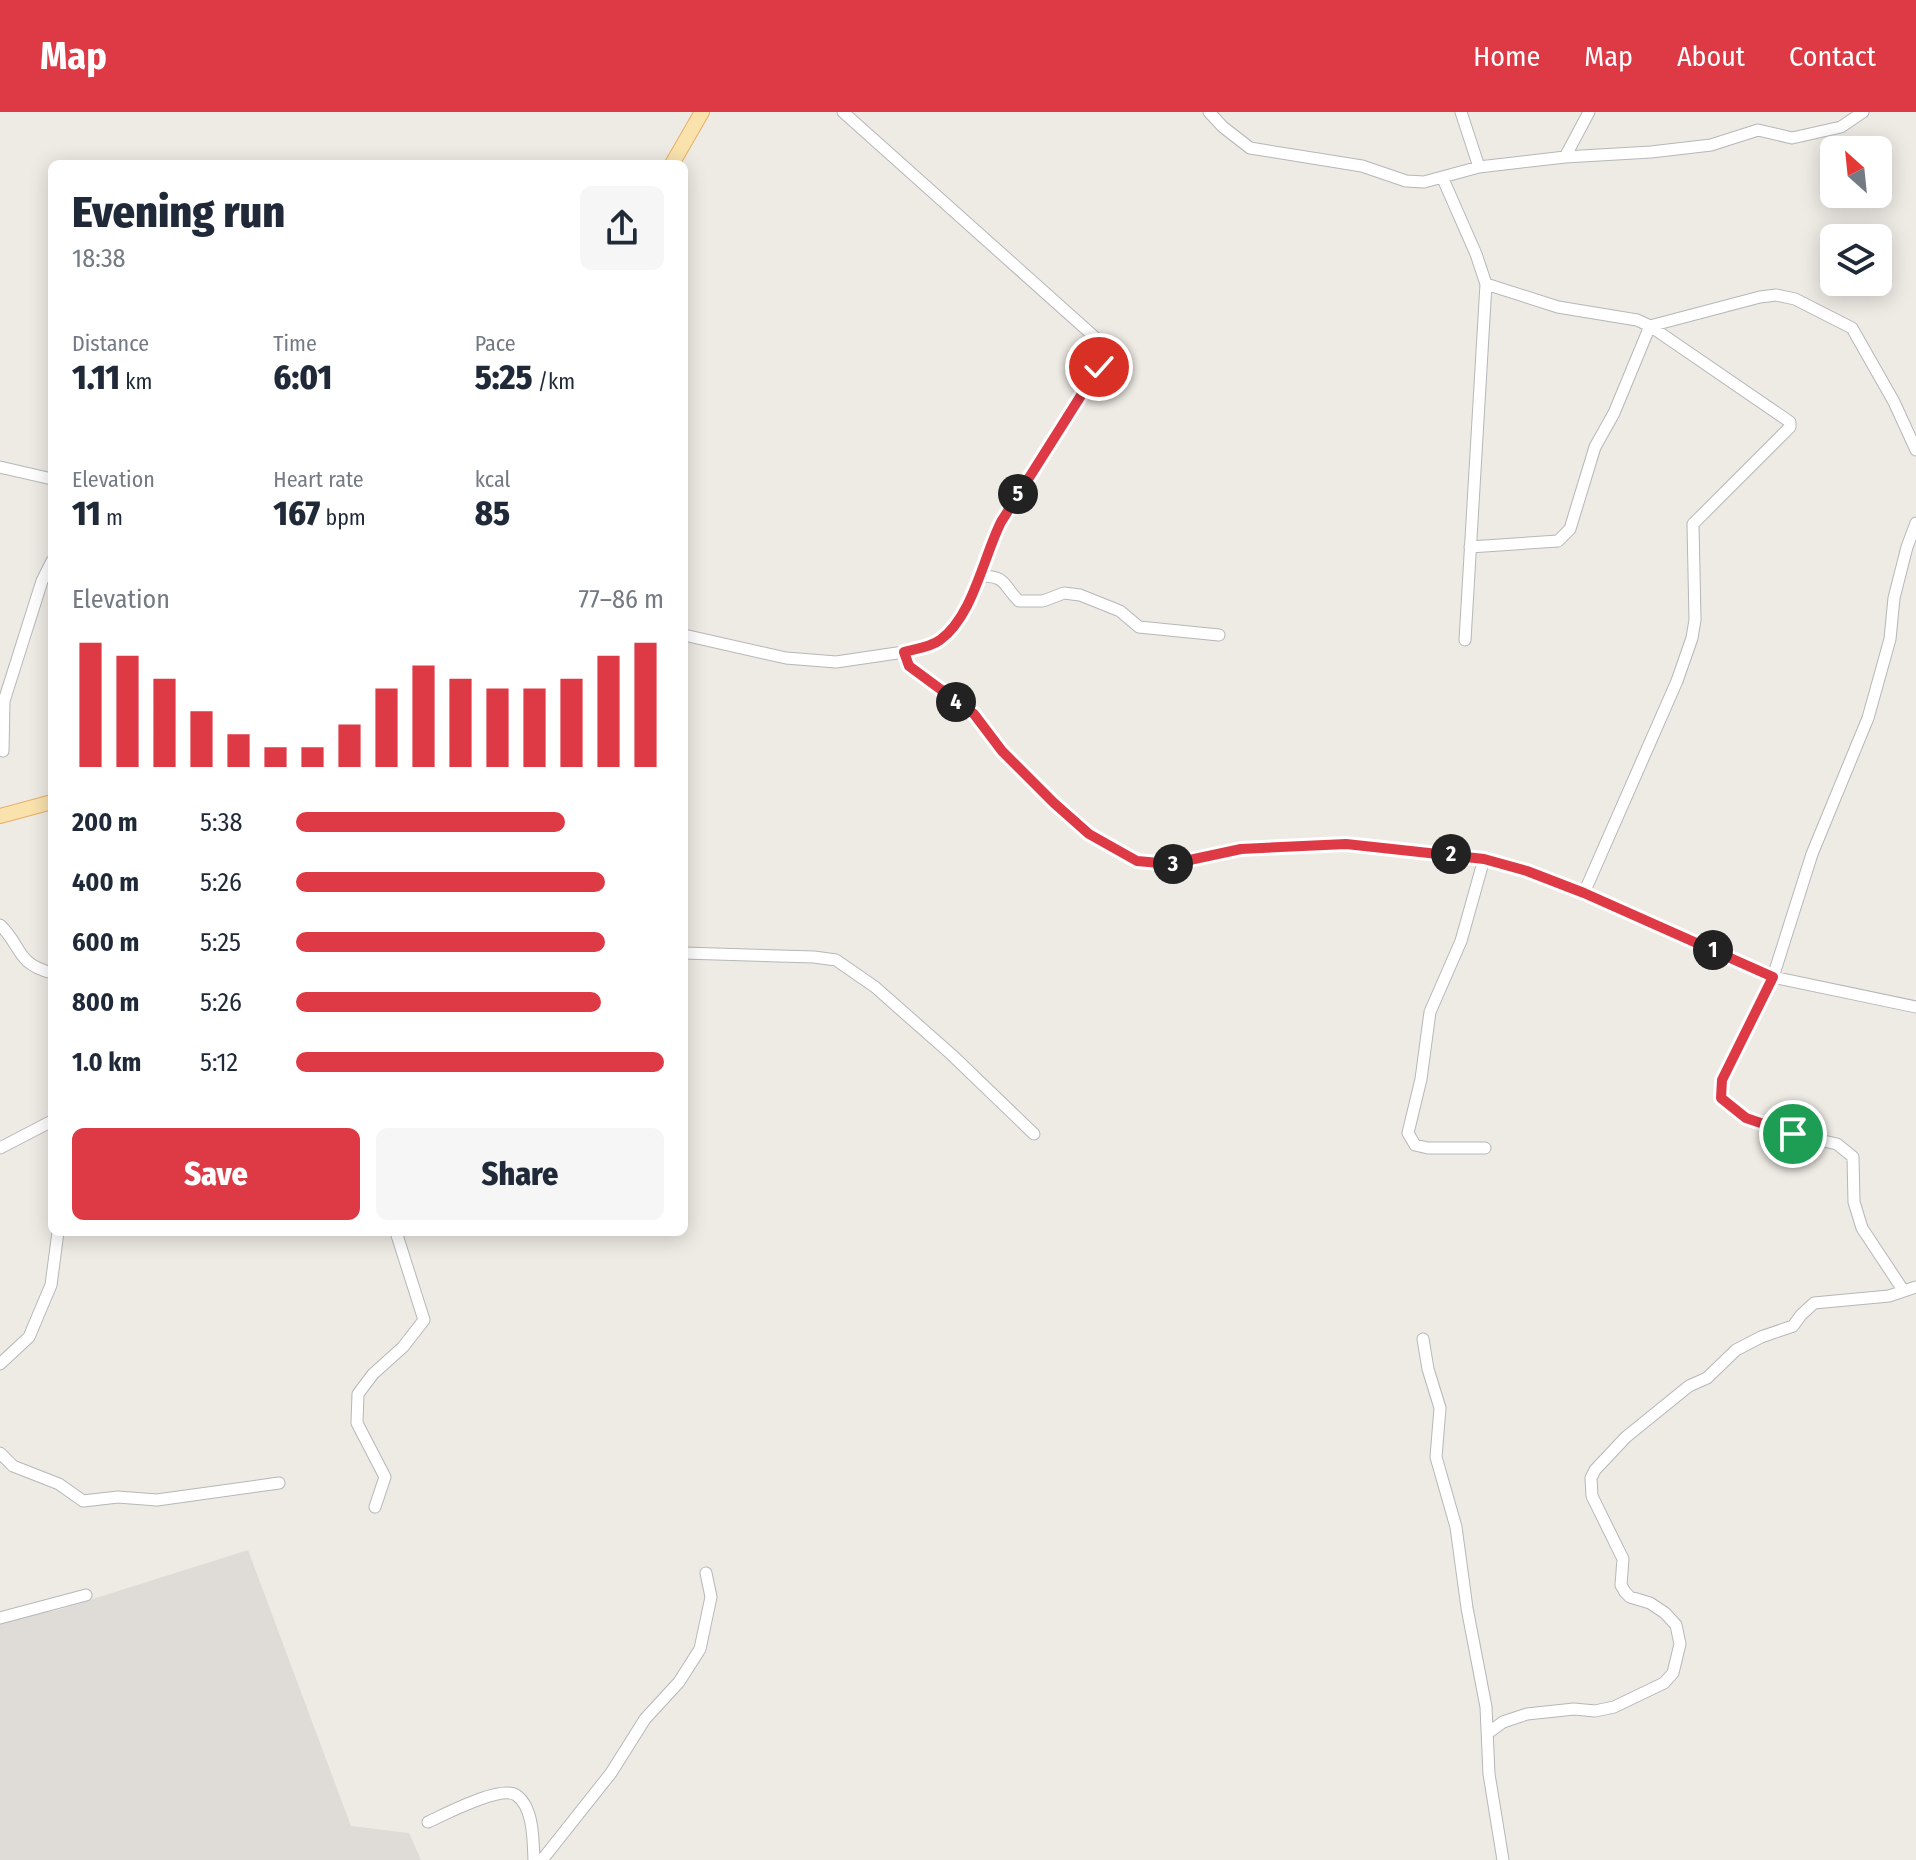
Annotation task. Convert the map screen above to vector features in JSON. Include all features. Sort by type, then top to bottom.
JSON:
[{"type":"main road","points":[[674,160],[702,112]]},
{"type":"main road","points":[[0,816],[48,803]]},
{"type":"street","points":[[688,636],[743,650],[836,662],[904,652],[939,642],[957,623],[1001,522],[1099,367],[1102,349],[1098,340],[843,112]]},
{"type":"street","points":[[1209,112],[1250,148],[1362,166],[1406,181],[1424,182],[1479,167],[1711,145],[1758,130],[1792,138],[1841,127],[1863,112]]},
{"type":"street","points":[[1461,112],[1479,167]]},
{"type":"street","points":[[1565,157],[1589,112]]},
{"type":"street","points":[[1443,179],[1486,284],[1465,640]]},
{"type":"street","points":[[1486,284],[1558,307],[1637,320],[1790,422],[1790,427],[1693,524],[1695,620],[1692,638],[1677,681],[1584,893]]},
{"type":"street","points":[[1650,326],[1776,295],[1795,299],[1844,322],[1856,334],[1916,450]]},
{"type":"street","points":[[1470,547],[1558,541],[1570,529],[1595,447],[1619,400],[1650,326]]},
{"type":"street","points":[[0,467],[48,478]]},
{"type":"street","points":[[1903,1290],[1862,1228],[1854,1202],[1853,1157],[1837,1144],[1793,1134],[1746,1118],[1721,1098],[1722,1080],[1773,977],[1812,854],[1868,718],[1890,639],[1894,598],[1916,523]]},
{"type":"street","points":[[3,751],[4,701],[48,569]]},
{"type":"street","points":[[980,576],[996,576],[1003,580],[1019,601],[1043,601],[1064,593],[1080,595],[1120,611],[1139,627],[1219,635]]},
{"type":"street","points":[[904,652],[909,666],[974,714],[1002,751],[1054,803],[1089,834],[1137,861],[1171,864],[1241,849],[1346,844],[1484,859],[1527,871],[1584,893],[1773,977],[1916,1007]]},
{"type":"street","points":[[1484,859],[1461,941],[1430,1012],[1421,1079],[1408,1133],[1415,1145],[1428,1148],[1485,1148]]},
{"type":"street","points":[[0,925],[28,965],[48,972]]},
{"type":"street","points":[[688,953],[836,960],[875,987],[1034,1134]]},
{"type":"street","points":[[0,1148],[48,1123]]},
{"type":"street","points":[[0,1364],[29,1337],[51,1285],[57,1236]]},
{"type":"street","points":[[375,1507],[385,1477],[357,1423],[358,1394],[424,1320],[397,1236]]},
{"type":"street","points":[[1488,1733],[1503,1722],[1527,1714],[1574,1709],[1595,1711],[1614,1707],[1664,1683],[1673,1673],[1680,1644],[1676,1625],[1650,1603],[1630,1597],[1625,1592],[1621,1585],[1623,1559],[1592,1496],[1591,1478],[1626,1437],[1689,1386],[1707,1378],[1736,1350],[1793,1326],[1814,1303],[1889,1296],[1916,1287]]},
{"type":"street","points":[[1423,1339],[1440,1408],[1436,1457],[1456,1527],[1467,1608],[1484,1695],[1489,1774],[1503,1860]]},
{"type":"street","points":[[0,1453],[13,1466],[59,1484],[83,1501],[118,1497],[157,1500],[279,1483]]},
{"type":"street","points":[[542,1860],[611,1773],[645,1719],[679,1682],[700,1649],[711,1597],[706,1573]]},
{"type":"street","points":[[0,1618],[86,1595]]},
{"type":"street","points":[[428,1822],[488,1796],[515,1793],[530,1817],[534,1860]]},
{"type":"shaded area","points":[[248,1550],[351,1826],[409,1833],[421,1860],[0,1860],[0,1615],[55,1611]]},
{"type":"route","points":[[1099,367],[1001,522],[957,623],[939,642],[904,652],[909,666],[974,714],[1002,751],[1089,834],[1137,861],[1171,864],[1241,849],[1346,844],[1484,859],[1527,871],[1584,893],[1773,977],[1722,1080],[1721,1098],[1746,1118],[1793,1134]]}]
